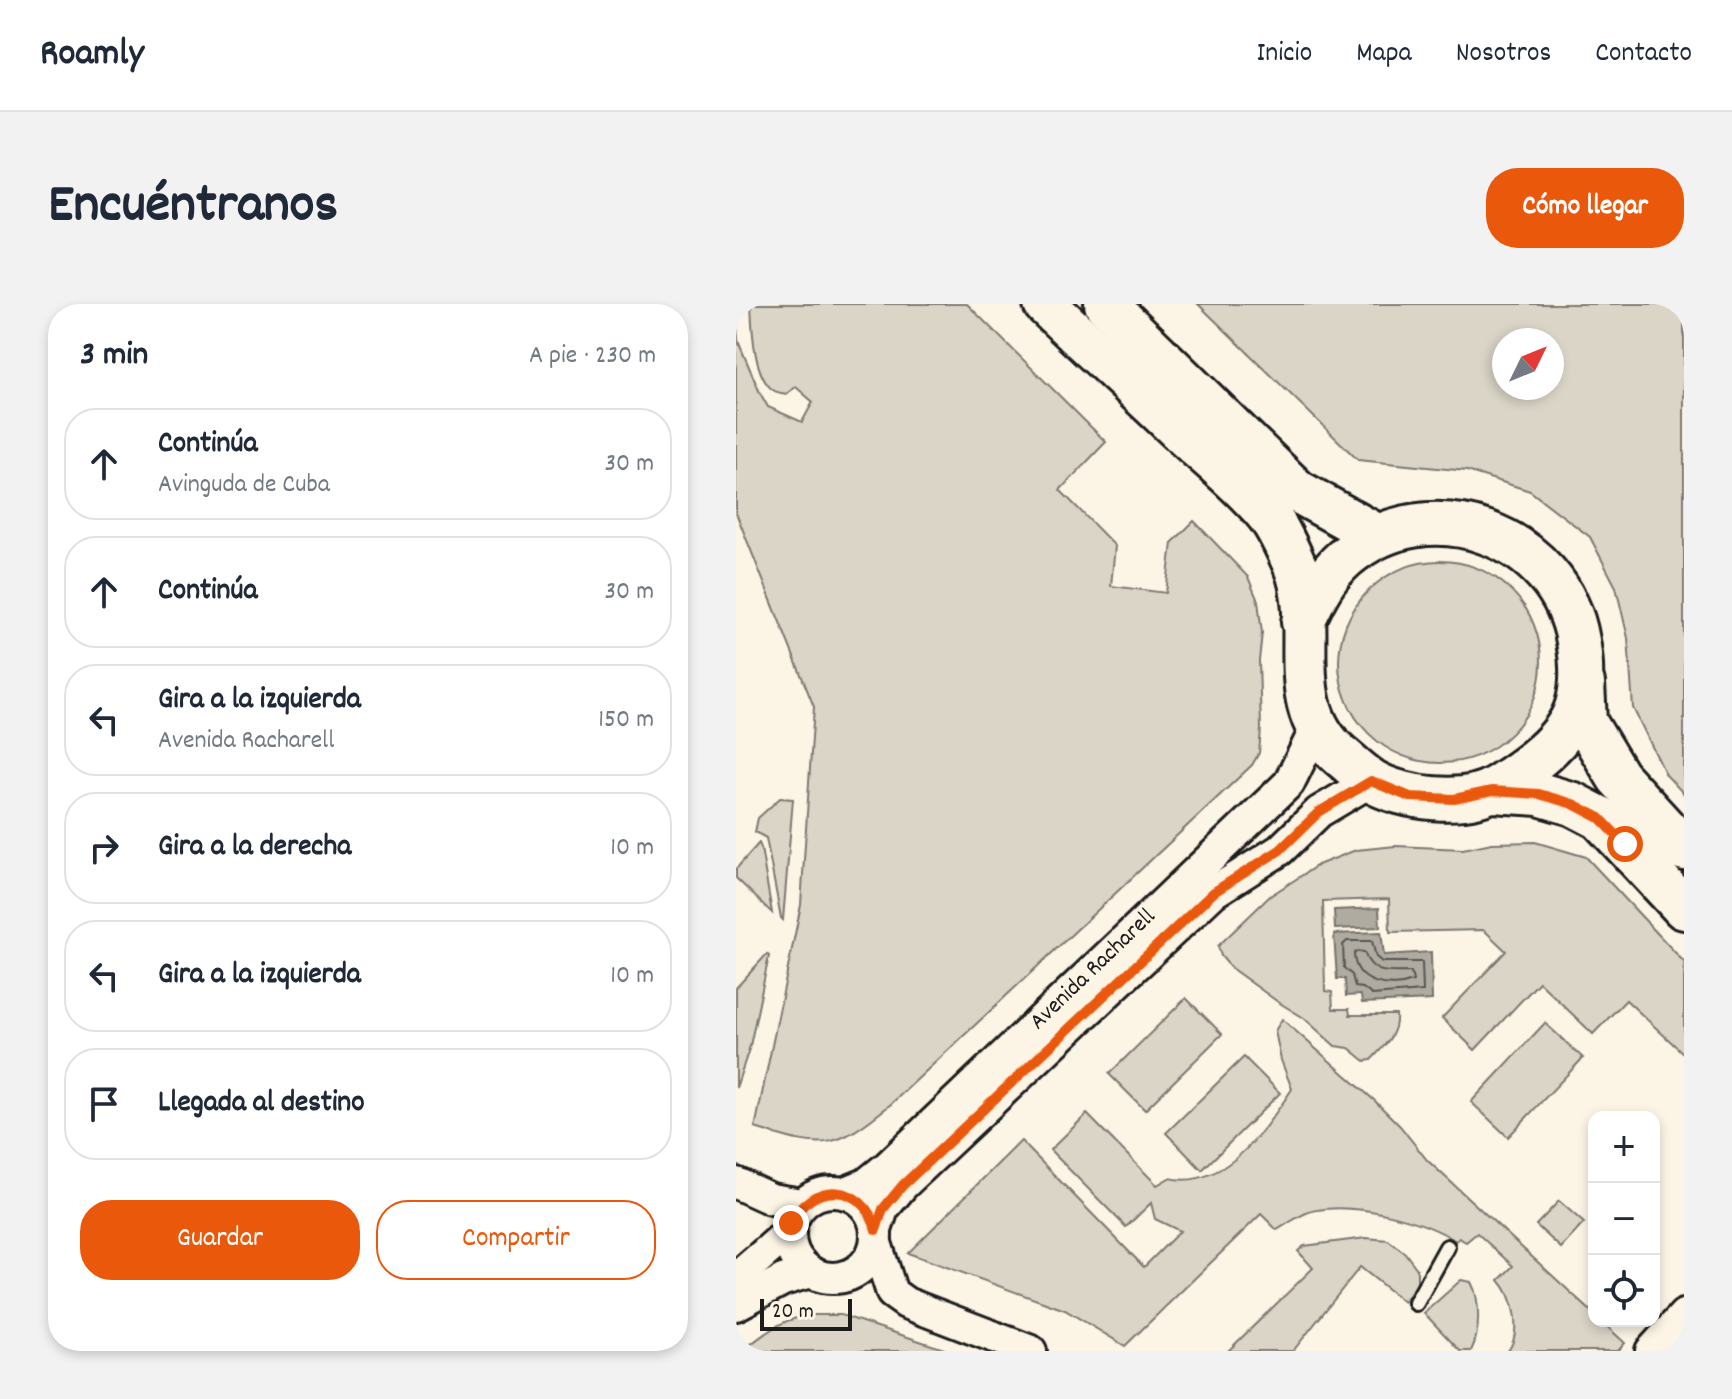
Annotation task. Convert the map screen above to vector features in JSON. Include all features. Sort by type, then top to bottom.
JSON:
[{"type":"main road","points":[[1045,304],[1269,516],[1294,565],[1303,592],[1303,669],[1310,713],[1337,752],[1371,781],[1410,797],[1454,799],[1492,791],[1539,794],[1573,804],[1600,818],[1684,908]]},
{"type":"main road","points":[[1106,304],[1297,491],[1378,536]]},
{"type":"main road","points":[[1303,622],[1320,586],[1346,558],[1378,536],[1424,523],[1472,526],[1516,545],[1552,577],[1575,619],[1583,666],[1585,722],[1618,777],[1684,849]]},
{"type":"main road","points":[[1492,791],[1525,768],[1558,738],[1577,707],[1583,666]]},
{"type":"street","name":"Avenida Racharell","points":[[844,1193],[866,1184],[887,1167],[1289,783],[1317,726]]},
{"type":"street","name":"Avenida Racharell","points":[[876,1236],[883,1209],[903,1185],[1214,892],[1280,850],[1319,812],[1371,781]]},
{"type":"street","points":[[736,1183],[771,1199],[796,1217]]},
{"type":"street","points":[[736,1278],[822,1193],[844,1193],[865,1206],[873,1217],[892,1293],[906,1303],[1031,1351]]},
{"type":"street","points":[[796,1217],[794,1255],[810,1272],[831,1278],[852,1274],[863,1266],[871,1256],[876,1236]]},
{"type":"street","points":[[736,1305],[783,1280],[810,1272]]},
{"type":"street","points":[[1651,1351],[1684,1315]]},
{"type":"lane","points":[[1416,1303],[1447,1247]]},
{"type":"shaded area","points":[[736,304],[738,341],[760,393],[768,407],[802,422],[813,402],[796,387],[786,394],[775,391],[761,374],[755,350],[751,304],[967,304],[1106,442],[1060,490],[1115,546],[1111,586],[1166,593],[1172,543],[1194,521],[1248,577],[1258,601],[1262,633],[1259,661],[1261,729],[1259,753],[1252,765],[891,1104],[855,1131],[828,1142],[798,1140],[755,1128],[801,905],[814,707],[736,513]]},
{"type":"shaded area","points":[[1198,304],[1684,304],[1684,794],[1666,775],[1633,708],[1628,638],[1616,587],[1590,537],[1530,491],[1467,471],[1358,460]]},
{"type":"shaded area","points":[[1440,561],[1479,569],[1511,591],[1533,623],[1541,662],[1533,701],[1511,733],[1479,755],[1440,763],[1401,755],[1369,733],[1347,701],[1339,662],[1347,623],[1369,591],[1401,569]]},
{"type":"shaded area","points":[[780,798],[793,799],[783,920],[766,838],[755,832],[758,818]]},
{"type":"shaded area","points":[[1535,842],[1586,857],[1684,962],[1684,1054],[1626,1000],[1593,1034],[1539,982],[1475,1050],[1442,1018],[1506,951],[1484,930],[1390,932],[1389,899],[1323,901],[1325,991],[1332,992],[1333,1009],[1349,1009],[1350,1015],[1396,1015],[1392,1034],[1371,1060],[1365,1061],[1349,1048],[1335,1046],[1304,1018],[1231,968],[1221,956],[1218,946],[1270,896],[1318,865],[1356,850],[1396,846],[1463,849],[1492,843]]},
{"type":"shaded area","points":[[759,843],[772,913],[736,878],[736,869]]},
{"type":"shaded area","points":[[767,954],[750,1046],[736,1088],[736,988]]},
{"type":"shaded area","points":[[1186,998],[1222,1034],[1145,1110],[1109,1074]]},
{"type":"shaded area","points":[[1282,1019],[1375,1101],[1427,1160],[1588,1308],[1588,1327],[1608,1327],[1625,1343],[1618,1351],[1508,1351],[1515,1334],[1514,1315],[1509,1296],[1499,1280],[1513,1266],[1477,1233],[1466,1242],[1459,1238],[1456,1241],[1426,1226],[1369,1211],[1333,1208],[1312,1211],[1277,1230],[1261,1214],[1125,1346],[1065,1310],[908,1253],[1021,1141],[1144,1267],[1180,1231],[1155,1219],[1151,1203],[1126,1227],[1050,1150],[1087,1114],[1157,1185],[1169,1178],[1189,1180],[1208,1175],[1225,1166],[1256,1138],[1292,1089],[1275,1031]]},
{"type":"shaded area","points":[[1545,1023],[1583,1058],[1508,1137],[1471,1102]]},
{"type":"shaded area","points":[[1244,1057],[1280,1093],[1202,1170],[1166,1133]]},
{"type":"shaded area","points":[[1559,1201],[1584,1223],[1561,1248],[1536,1225]]},
{"type":"shaded area","points":[[1366,1238],[1388,1240],[1405,1253],[1417,1269],[1417,1284],[1404,1302],[1360,1267],[1293,1351],[1228,1351],[1313,1268],[1298,1251],[1304,1246]]},
{"type":"shaded area","points":[[1461,1280],[1471,1282],[1478,1307],[1478,1326],[1471,1351],[1460,1351],[1424,1313]]},
{"type":"shaded area","points":[[813,1315],[841,1315],[950,1351],[742,1351],[783,1323]]},
{"type":"water","points":[[1379,908],[1380,927],[1335,929],[1334,910]]},
{"type":"water","points":[[1381,932],[1384,955],[1431,952],[1432,1000],[1362,1003],[1361,995],[1346,996],[1345,979],[1337,979],[1334,934]]},
{"type":"route","points":[[791,1223],[802,1204],[811,1197],[833,1192],[844,1193],[865,1206],[873,1217],[876,1230],[883,1209],[903,1185],[1214,892],[1280,850],[1319,812],[1371,781],[1410,797],[1454,799],[1492,791],[1539,794],[1573,804],[1600,818],[1625,844]]}]
